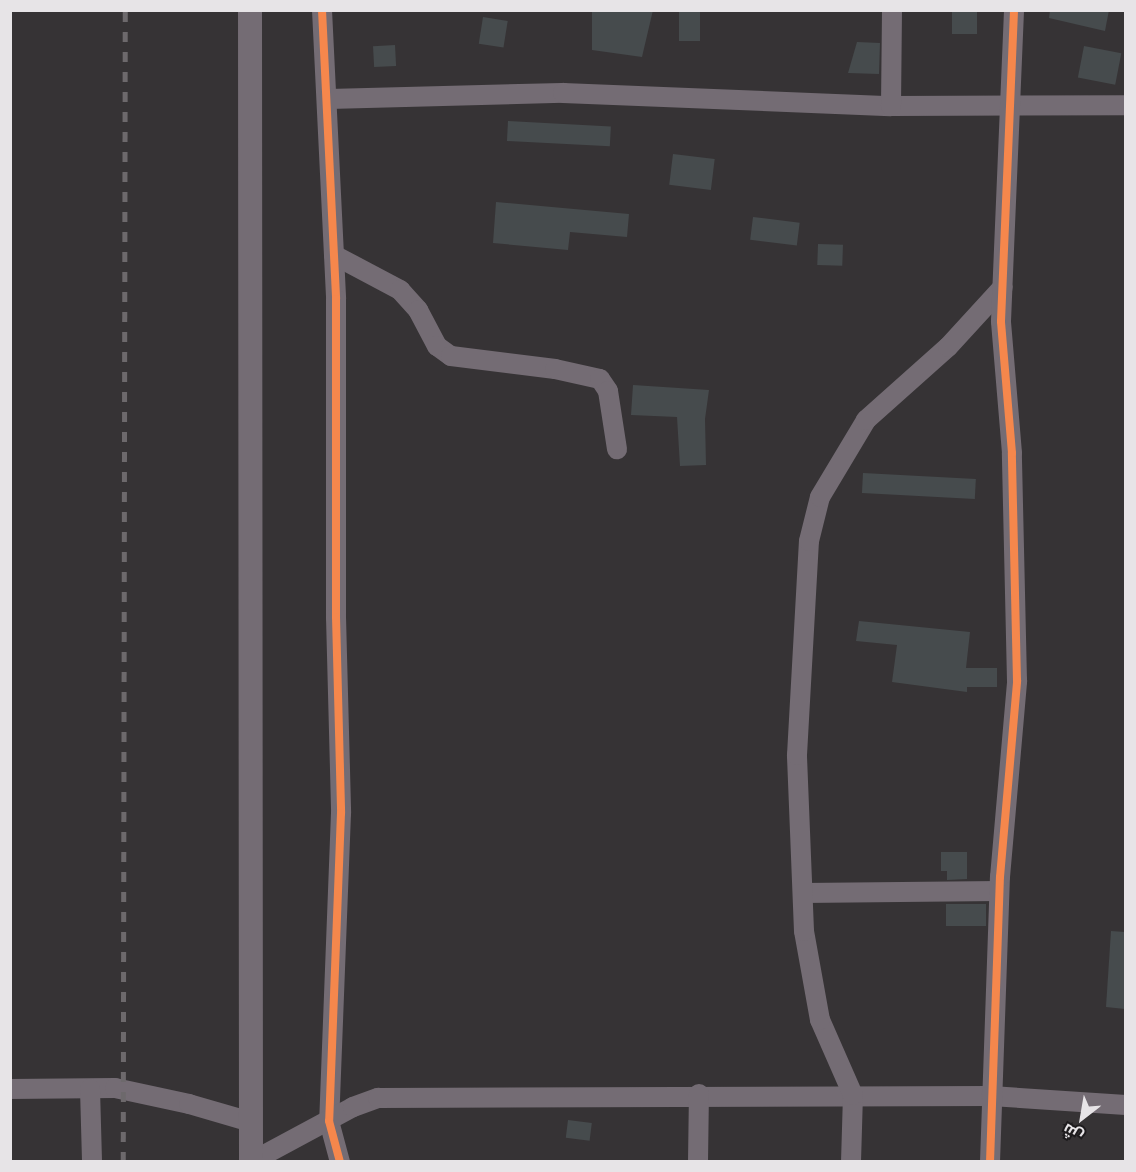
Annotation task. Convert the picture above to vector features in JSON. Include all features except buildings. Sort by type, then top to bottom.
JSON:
[{"type":"street","points":[[249,10],[251,1161],[378,1098],[699,1094],[991,1096],[1125,1105]]},
{"type":"street","points":[[322,10],[329,99],[334,255],[336,617],[341,813],[329,1121],[340,1161]]},
{"type":"street","points":[[891,106],[892,10]]},
{"type":"street","points":[[990,1161],[999,891],[1017,681],[1012,453],[1002,363],[1014,10]]},
{"type":"street","points":[[329,99],[563,93],[891,106],[1011,108],[1125,105]]},
{"type":"street","points":[[334,255],[379,276],[400,290],[418,310],[437,346],[452,356],[555,369],[600,379],[608,391],[618,449]]},
{"type":"street","points":[[851,1161],[853,1095],[820,1020],[804,931],[797,755],[808,541],[820,497],[866,420],[948,347],[1003,287]]},
{"type":"street","points":[[803,893],[999,891]]},
{"type":"street","points":[[10,1089],[90,1089],[152,1094],[251,1122]]},
{"type":"street","points":[[90,1089],[92,1161]]},
{"type":"street","points":[[698,1161],[699,1094]]},
{"type":"railway","points":[[123,1162],[125,10]]},
{"type":"cycle path","points":[[322,10],[336,299],[336,617],[341,813],[329,1121],[340,1162]]},
{"type":"cycle path","points":[[990,1162],[1000,877],[1017,681],[1012,453],[1001,321],[1014,10]]}]
